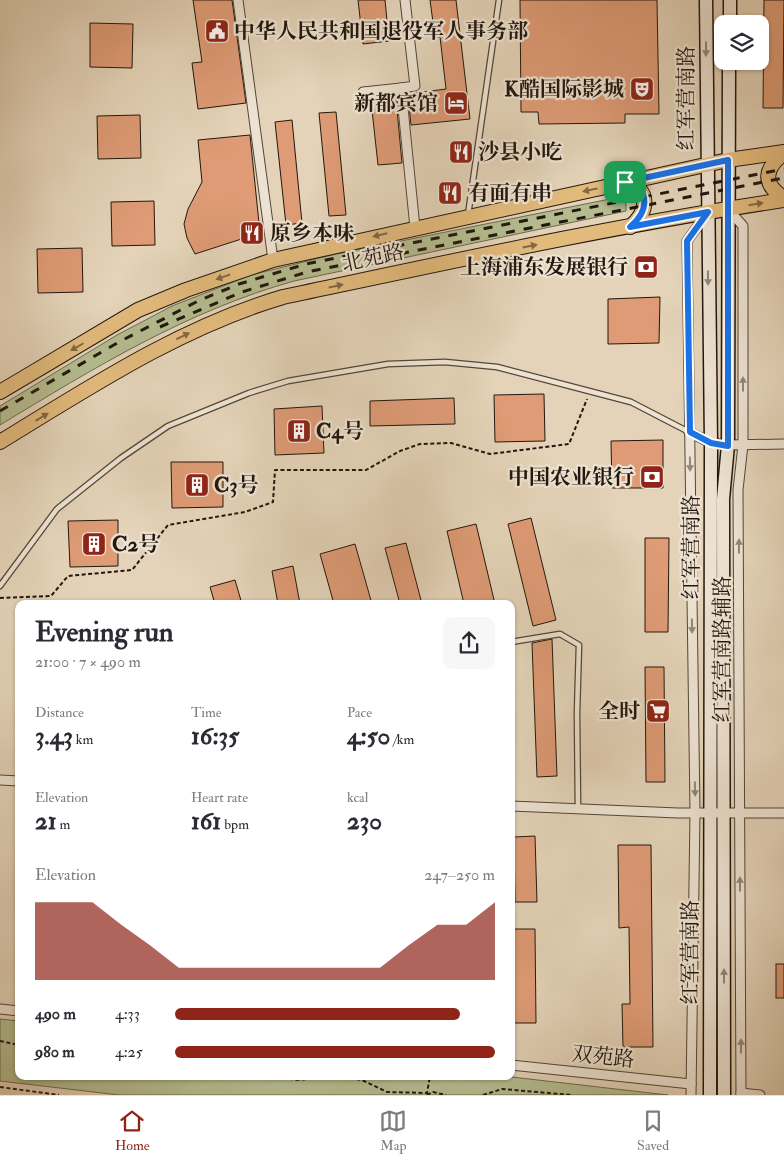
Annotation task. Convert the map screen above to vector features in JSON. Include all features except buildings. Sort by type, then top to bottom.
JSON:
[{"type":"main road","name":"红军营南路","points":[[706,0],[706,165],[717,812],[724,1095]]},
{"type":"main road","points":[[730,0],[730,15]]},
{"type":"main road","name":"红军营南路","points":[[710,1095],[724,499],[728,446],[729,70]]},
{"type":"main road","points":[[706,115],[716,120],[728,113]]},
{"type":"main road","name":"北苑路","points":[[0,392],[138,310],[186,290],[272,260],[728,160],[784,153]]},
{"type":"main road","points":[[784,153],[769,169],[768,179],[773,191],[784,199]]},
{"type":"main road","points":[[625,182],[636,185],[642,190],[644,199],[644,209],[640,219],[630,227]]},
{"type":"main road","name":"北苑路","points":[[0,442],[80,393],[171,342],[224,316],[283,297],[630,227],[784,199]]},
{"type":"main road","points":[[708,259],[718,255],[727,259]]},
{"type":"street","points":[[238,0],[272,260]]},
{"type":"street","points":[[363,92],[415,86],[405,0]]},
{"type":"street","points":[[401,88],[415,228]]},
{"type":"street","name":"红军营南路辅路","points":[[728,209],[743,226],[743,445],[738,490],[741,1094]]},
{"type":"street","name":"红军营南路辅路","points":[[691,1095],[695,812],[687,241],[708,212]]},
{"type":"street","points":[[690,432],[711,443],[728,446],[784,444]]},
{"type":"street","points":[[0,780],[15,781]]},
{"type":"street","points":[[515,806],[578,810],[784,813]]},
{"type":"street","points":[[0,1009],[15,1011]]},
{"type":"street","name":"双苑路","points":[[515,1065],[691,1084]]},
{"type":"street","points":[[741,1094],[760,1095]]},
{"type":"lane","points":[[468,217],[499,0]]},
{"type":"lane","points":[[0,586],[56,509],[122,458],[168,426],[249,393],[288,381],[388,364],[445,362],[497,368],[631,402],[690,432]]},
{"type":"lane","points":[[515,641],[560,634],[579,645],[577,713],[578,810]]},
{"type":"path","points":[[0,598],[50,596],[68,576],[132,570],[168,525],[245,512],[273,502],[275,470],[366,470],[400,450],[420,444],[450,443],[490,454],[569,444],[590,392]]},
{"type":"path","points":[[0,1041],[15,1044]]},
{"type":"path","points":[[292,1080],[305,1080]]},
{"type":"path","points":[[362,1080],[387,1092],[446,1095]]},
{"type":"path","points":[[427,1094],[429,1080]]},
{"type":"path","points":[[0,1088],[59,1095]]},
{"type":"path","points":[[483,1095],[502,1089],[572,1095]]},
{"type":"green space","points":[[620,197],[626,204],[626,211],[294,281],[255,293],[216,308],[142,343],[106,362],[0,425],[0,406],[117,335],[172,306],[251,275],[336,254]]},
{"type":"green space","points":[[0,1019],[15,1021],[15,1080],[515,1080],[515,1077],[668,1095],[119,1095],[0,1081]]},
{"type":"railway","points":[[0,411],[119,342],[198,301],[239,284],[306,264],[784,169]]},
{"type":"railway","points":[[160,327],[242,292],[307,272],[784,178]]},
{"type":"place","name":"中华人民共和国退役军人事务部","points":[[217,31]]},
{"type":"place","name":"K酷国际影城","points":[[642,89]]},
{"type":"place","name":"新都宾馆","points":[[456,103]]},
{"type":"place","name":"沙县小吃","points":[[461,152]]},
{"type":"place","name":"有面有串","points":[[450,193]]},
{"type":"place","name":"原乡本味","points":[[252,233]]},
{"type":"place","name":"上海浦东发展银行","points":[[646,267]]},
{"type":"place","name":"C4号","points":[[299,431]]},
{"type":"place","name":"中国农业银行","points":[[652,477]]},
{"type":"place","name":"C3号","points":[[197,485]]},
{"type":"place","name":"C2号","points":[[94,544]]},
{"type":"place","name":"全时","points":[[658,711]]},
{"type":"route","points":[[728,160],[728,446],[711,443],[690,432],[687,241],[708,212],[630,227],[640,219],[644,209],[644,199],[642,190],[636,185],[625,182],[728,160]]}]
